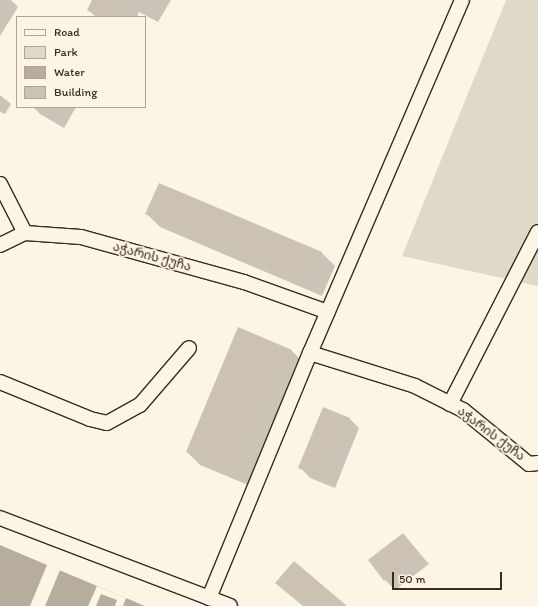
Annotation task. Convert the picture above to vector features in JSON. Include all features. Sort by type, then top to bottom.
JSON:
[{"type":"street","points":[[209,598],[310,352],[462,0]]},
{"type":"street","points":[[0,184],[25,233],[0,245]]},
{"type":"street","points":[[450,404],[538,232]]},
{"type":"street","name":"აჭარის ქუჩა","points":[[25,233],[81,237],[244,282],[328,312]]},
{"type":"street","points":[[0,382],[90,419],[107,423],[140,405],[189,348]]},
{"type":"street","name":"აჭარის ქუჩა","points":[[310,352],[415,386],[463,410],[529,464],[538,463]]},
{"type":"street","points":[[0,518],[230,606]]},
{"type":"green space","points":[[506,0],[538,0],[538,286],[402,256]]},
{"type":"water","points":[[0,545],[47,565],[145,606],[0,606]]},
{"type":"pier","points":[[47,565],[60,570],[45,606],[30,606]]},
{"type":"pier","points":[[97,586],[126,598],[123,606],[115,606],[117,600],[101,594],[96,606],[88,606]]},
{"type":"building","points":[[92,0],[126,0],[117,16],[98,16],[87,10]]},
{"type":"building","points":[[159,183],[322,252],[309,283],[145,214]]},
{"type":"building","points":[[238,327],[292,350],[240,475],[186,452]]},
{"type":"building","points":[[323,407],[350,418],[325,478],[298,468]]},
{"type":"building","points":[[403,533],[420,554],[384,581],[368,560]]},
{"type":"building","points":[[294,561],[347,606],[303,606],[275,583]]}]
